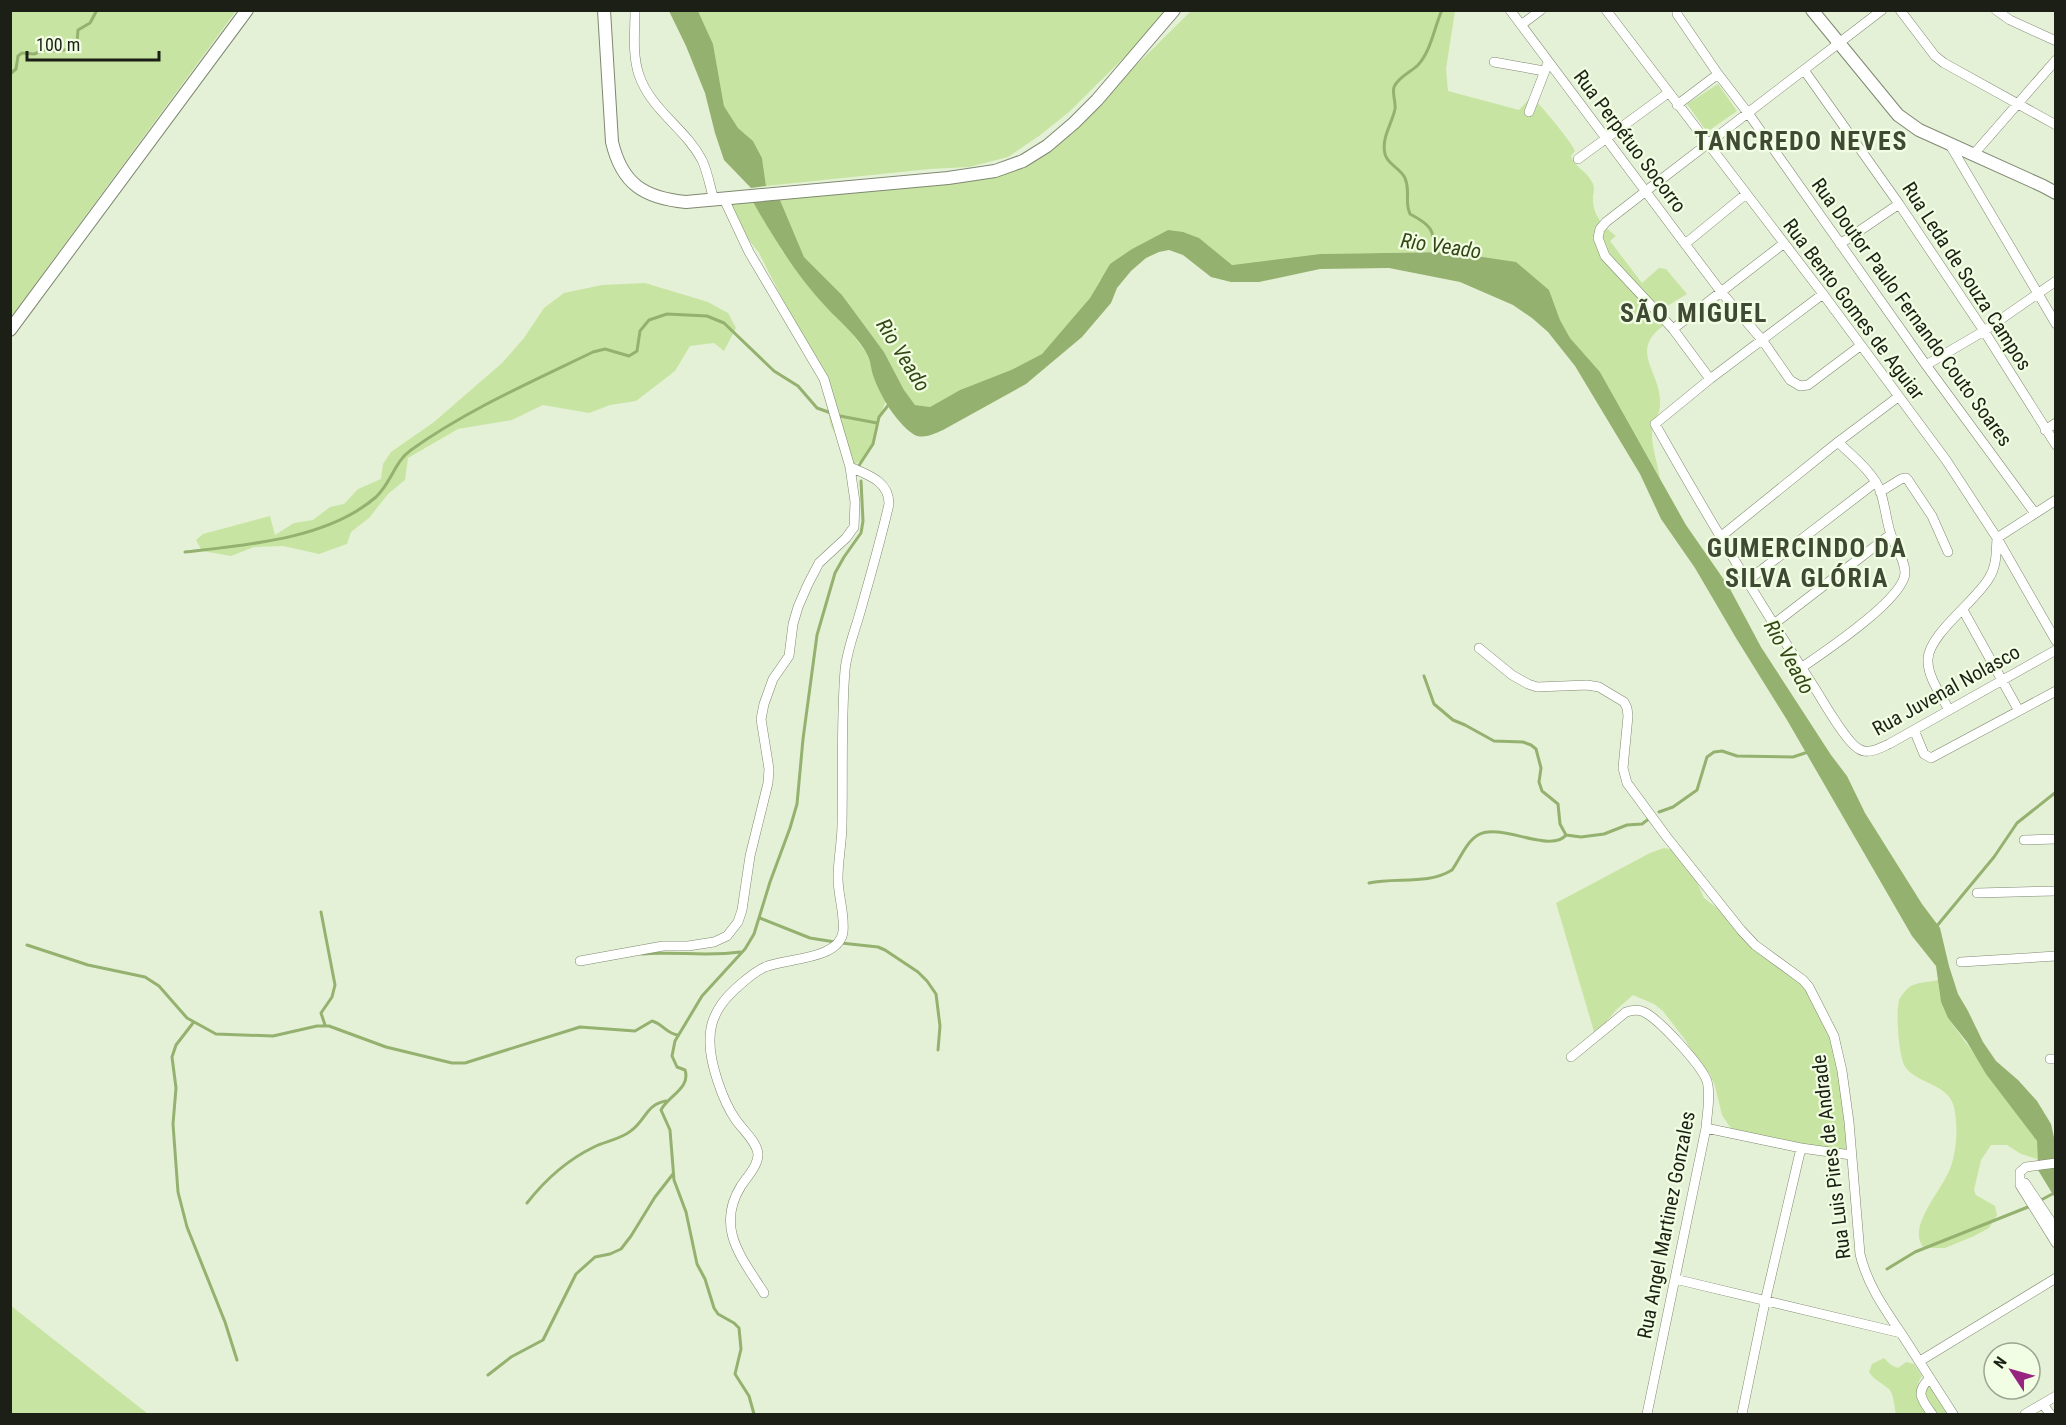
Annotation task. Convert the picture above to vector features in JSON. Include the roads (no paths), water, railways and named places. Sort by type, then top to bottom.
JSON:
[{"type":"main road","points":[[10,330],[247,10]]},
{"type":"main road","points":[[604,10],[612,142],[616,160],[624,175],[640,188],[661,198],[686,202],[948,178],[995,171],[1023,161],[1047,146],[1074,123],[1097,100],[1174,10]]},
{"type":"main road","points":[[1812,10],[1898,115],[1919,130],[2055,193]]},
{"type":"street","points":[[580,961],[663,946],[688,946],[714,942],[727,936],[738,922],[770,768],[761,719],[764,704],[774,679],[789,656],[798,607],[808,584],[825,556],[846,538],[854,527],[855,502],[850,467],[824,379],[719,200],[693,147],[657,108],[647,92],[639,74],[634,53],[635,10]]},
{"type":"street","name":"Rua Perpétuo Socorro","points":[[1510,10],[1546,67],[1607,137],[1722,293],[1795,384],[1808,385],[1860,346]]},
{"type":"street","points":[[1521,25],[1541,10]]},
{"type":"street","name":"Rua Bento Gomes de Aguiar","points":[[1606,10],[1823,294],[1946,460],[1997,538],[2055,641]]},
{"type":"street","points":[[1710,379],[1673,329],[1605,256],[1598,238],[1600,229],[1606,222],[1882,10]]},
{"type":"street","points":[[1900,10],[1935,56],[1944,63],[2055,124]]},
{"type":"street","points":[[1996,10],[2010,20],[2055,41]]},
{"type":"street","name":"Rua Doutor Paulo Fernando Couto Soares","points":[[1677,12],[1718,74],[2034,512]]},
{"type":"street","points":[[1973,155],[2055,60]]},
{"type":"street","name":"Rua Perpétuo Socorro","points":[[1494,62],[1546,67]]},
{"type":"street","points":[[1529,112],[1546,67]]},
{"type":"street","name":"Rua Leda de Souza Campos","points":[[1804,69],[1899,204],[1984,331],[2055,445]]},
{"type":"street","points":[[1677,105],[1718,74]]},
{"type":"street","points":[[1578,159],[1668,93]]},
{"type":"street","points":[[1950,145],[2055,324]]},
{"type":"street","points":[[1685,244],[1746,195]]},
{"type":"street","points":[[1840,244],[1899,204]]},
{"type":"street","points":[[1673,329],[1783,244]]},
{"type":"street","points":[[1926,365],[1984,331],[2055,281]]},
{"type":"street","points":[[1823,294],[1654,424],[1719,537],[1801,668],[1841,640],[1899,589],[1905,573],[1878,487],[1838,442]]},
{"type":"street","points":[[1719,537],[1898,397]]},
{"type":"street","points":[[2045,430],[2055,423]]},
{"type":"street","points":[[764,1293],[735,1246],[730,1226],[734,1201],[757,1161],[757,1151],[727,1104],[709,1041],[714,1016],[722,1004],[755,973],[783,961],[831,950],[841,940],[843,932],[838,878],[842,828],[845,667],[890,504],[887,488],[867,474],[850,467]]},
{"type":"street","points":[[1747,581],[1878,487],[1906,478],[1932,516],[1948,552]]},
{"type":"street","points":[[1949,710],[1932,677],[1928,658],[1936,639],[1990,577],[1995,564],[1997,538],[2055,500]]},
{"type":"street","points":[[1774,624],[1891,534]]},
{"type":"street","points":[[1963,610],[2019,711]]},
{"type":"street","name":"Rua Luis Pires de Andrade","points":[[1479,648],[1512,675],[1528,684],[1537,687],[1593,686],[1624,702],[1628,716],[1623,768],[1628,783],[1666,836],[1740,930],[1755,945],[1803,980],[1814,995],[1834,1036],[1842,1071],[1849,1122],[1860,1254],[1864,1272],[1930,1378]]},
{"type":"street","name":"Rua Juvenal Nolasco","points":[[1801,668],[1854,746],[1864,752],[1869,752],[1889,744],[2055,650]]},
{"type":"street","points":[[1914,730],[1924,754],[1931,758],[2055,691]]},
{"type":"street","points":[[2024,840],[2055,839]]},
{"type":"street","points":[[1977,893],[2055,891]]},
{"type":"street","points":[[1961,962],[2055,956]]},
{"type":"street","name":"Rua Angel Martinez Gonzales","points":[[1571,1058],[1626,1012],[1632,1010],[1644,1012],[1677,1042],[1702,1071],[1708,1088],[1706,1128],[1647,1414]]},
{"type":"street","points":[[1706,1128],[1801,1148],[1851,1155]]},
{"type":"street","points":[[1742,1414],[1801,1148]]},
{"type":"street","points":[[2055,1163],[2022,1168],[2019,1177],[2020,1185],[2055,1243]]},
{"type":"street","points":[[2019,1177],[2029,1188],[2055,1229]]},
{"type":"street","points":[[1920,1361],[2055,1278]]},
{"type":"street","points":[[1675,1279],[1901,1333]]},
{"type":"street","points":[[1932,1414],[1920,1393],[1923,1385],[1930,1378],[1953,1414]]},
{"type":"street","points":[[2025,1414],[2055,1396]]},
{"type":"street","points":[[2043,1404],[2050,1414]]},
{"type":"waterway","points":[[10,74],[16,69],[18,56],[22,53],[34,54],[47,49],[54,51],[73,49],[77,43],[78,30],[90,23],[97,10]]},
{"type":"waterway","name":"Rio Veado","points":[[1435,253],[1432,233],[1423,221],[1410,214],[1405,178],[1388,161],[1384,148],[1395,109],[1394,87],[1398,80],[1415,68],[1422,59],[1442,10]]},
{"type":"waterway","points":[[185,552],[286,538],[335,522],[357,511],[376,497],[411,450],[454,422],[593,352],[605,349],[629,356],[637,351],[640,331],[649,320],[667,314],[707,316],[724,323],[774,371],[798,386],[817,408],[831,413]]},
{"type":"waterway","points":[[858,467],[873,444],[879,417],[890,403]]},
{"type":"waterway","points":[[840,416],[877,423]]},
{"type":"waterway","points":[[754,1414],[749,1396],[735,1374],[741,1349],[739,1328],[718,1314],[714,1308],[705,1279],[697,1264],[686,1212],[674,1180],[670,1130],[661,1110],[685,1082],[685,1070],[677,1067],[672,1056],[675,1041],[702,996],[745,949],[754,934],[790,828],[797,804],[817,635],[835,573],[861,533],[863,521],[861,481]]},
{"type":"waterway","points":[[1424,676],[1434,704],[1453,720],[1494,741],[1523,742],[1536,749],[1541,768],[1539,782],[1542,791],[1558,804],[1560,824],[1566,835],[1581,837],[1604,834],[1627,825],[1642,824],[1650,818]]},
{"type":"waterway","points":[[1659,812],[1673,807],[1697,790],[1707,757],[1714,752],[1722,751],[1737,756],[1793,757],[1808,752]]},
{"type":"waterway","points":[[1936,927],[1994,857],[2017,823],[2056,792]]},
{"type":"waterway","points":[[1369,883],[1433,878],[1443,875],[1452,870],[1474,838],[1487,832],[1549,841],[1559,840],[1566,835]]},
{"type":"waterway","points":[[321,912],[335,985],[332,997],[321,1013],[325,1025]]},
{"type":"waterway","points":[[760,918],[810,938],[835,942]]},
{"type":"waterway","points":[[841,943],[878,947],[885,950],[918,972],[927,981],[936,994],[940,1026],[938,1050]]},
{"type":"waterway","points":[[27,945],[88,965],[145,977],[159,986],[187,1018],[216,1034],[273,1036],[317,1026],[329,1026],[386,1047],[452,1063],[465,1063],[580,1027],[635,1031],[652,1021],[678,1035]]},
{"type":"waterway","points":[[642,954],[740,952]]},
{"type":"waterway","points":[[193,1023],[176,1045],[172,1057],[176,1088],[173,1124],[178,1192],[187,1227],[225,1322],[237,1360]]},
{"type":"waterway","points":[[527,1203],[541,1186],[566,1164],[584,1152],[628,1133],[655,1105],[666,1101]]},
{"type":"waterway","points":[[488,1375],[511,1357],[543,1340],[576,1274],[595,1257],[621,1249],[673,1174]]},
{"type":"waterway","points":[[2041,1200],[2056,1192]]},
{"type":"waterway","points":[[1887,1269],[1915,1252],[2028,1207]]},
{"type":"district","name":"TANCREDO NEVES","points":[[1801,141]]},
{"type":"district","name":"SÃO MIGUEL","points":[[1694,313]]},
{"type":"district","name":"GUMERCINDO DA SILVA GLÓRIA","points":[[1807,563]]}]
